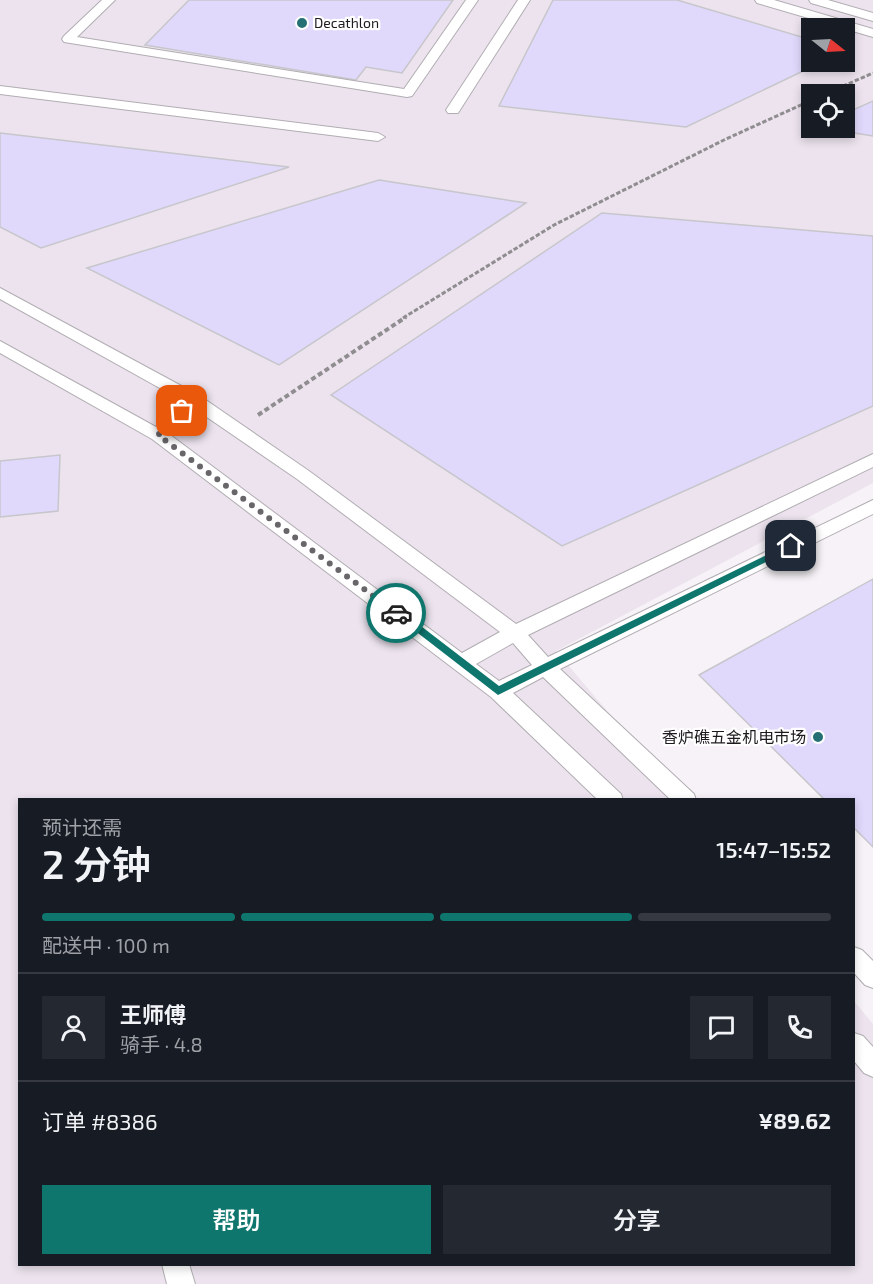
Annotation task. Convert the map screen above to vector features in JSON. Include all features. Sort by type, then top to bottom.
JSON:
[{"type":"lane","points":[[109,0],[68,39],[407,93],[472,0]]},
{"type":"lane","points":[[453,110],[524,0]]},
{"type":"lane","points":[[761,0],[873,33]]},
{"type":"lane","points":[[815,0],[873,17]]},
{"type":"lane","points":[[0,90],[378,137]]},
{"type":"lane","points":[[0,293],[194,400],[303,475],[515,633],[545,667],[684,798]]},
{"type":"lane","points":[[0,346],[158,435],[462,662],[498,691],[611,798]]},
{"type":"lane","points":[[158,435],[194,400]]},
{"type":"lane","points":[[462,662],[515,633],[873,460]]},
{"type":"lane","points":[[498,691],[873,506]]},
{"type":"lane","points":[[855,958],[873,977]]},
{"type":"lane","points":[[855,1045],[873,1065]]},
{"type":"lane","points":[[175,1266],[181,1284]]},
{"type":"path","points":[[848,84],[873,73]]},
{"type":"path","points":[[236,429],[378,334],[554,225],[726,139],[801,105]]},
{"type":"shaded area","points":[[0,0],[873,0],[873,483],[556,651],[681,798],[18,798],[18,1266],[855,1266],[855,1002],[873,1024],[873,1284],[0,1284]]},
{"type":"building","name":"Decathlon","points":[[189,0],[453,0],[402,73],[366,67],[356,80],[145,45]]},
{"type":"building","points":[[553,0],[677,0],[801,37],[801,72],[686,127],[499,106]]},
{"type":"building","points":[[873,101],[873,136],[855,133],[855,109]]},
{"type":"building","points":[[0,133],[289,167],[41,248],[0,227]]},
{"type":"building","points":[[379,180],[526,203],[279,365],[87,268]]},
{"type":"building","points":[[602,213],[873,236],[873,406],[562,546],[331,395]]},
{"type":"building","points":[[60,455],[58,511],[0,517],[0,461]]},
{"type":"building","name":"香炉礁五金机电市场","points":[[873,579],[873,847],[855,829],[855,798],[823,798],[699,675]]},
{"type":"way so far","points":[[182,411],[158,435],[396,613]]},
{"type":"place","name":"Decathlon","points":[[302,23]]},
{"type":"place","name":"香炉礁五金机电市场","points":[[818,737]]},
{"type":"route","points":[[396,613],[498,691],[791,546]]}]
